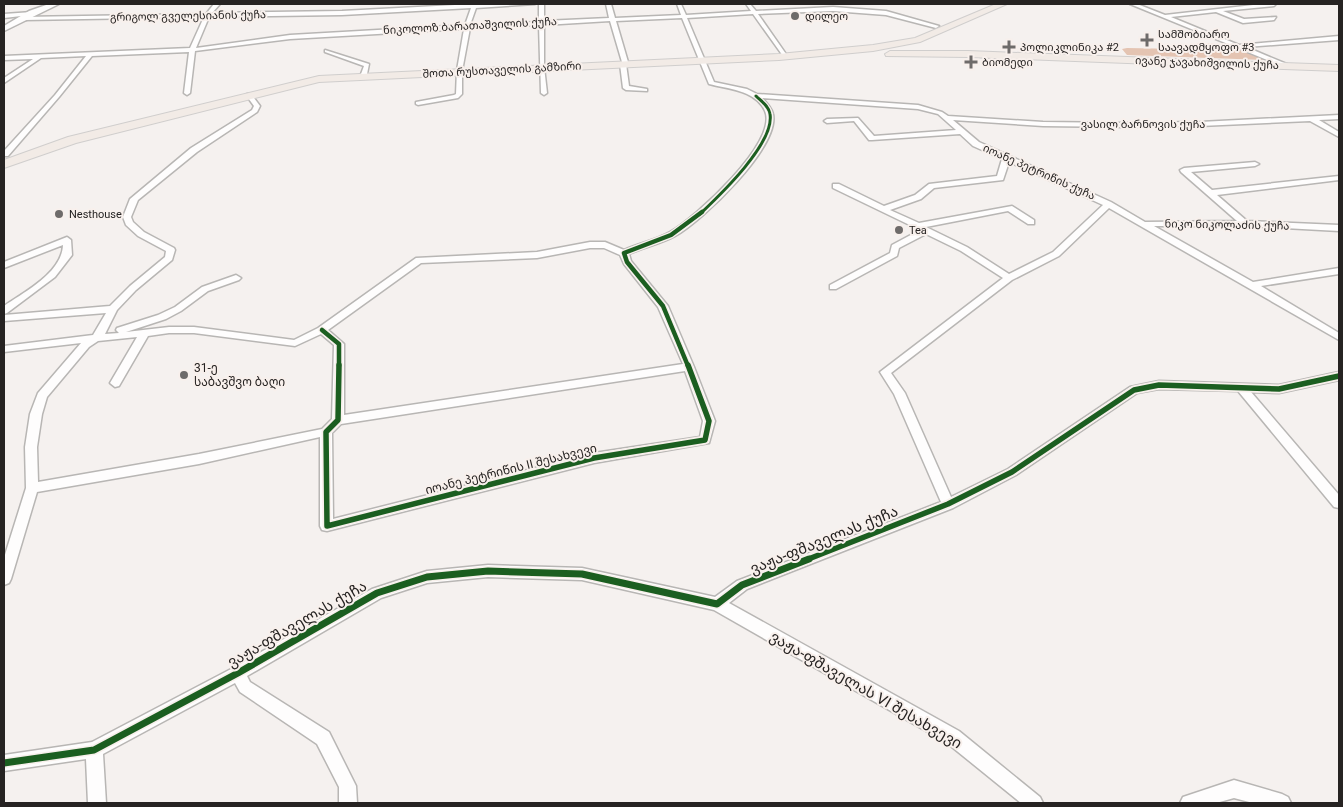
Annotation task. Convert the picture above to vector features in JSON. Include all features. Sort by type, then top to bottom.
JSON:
[{"type":"main road","points":[[4,29],[32,13],[55,4]]},
{"type":"main road","name":"შოთა რუსთაველის გამზირი","points":[[701,59],[818,54],[889,42],[991,4]]},
{"type":"main road","name":"შოთა რუსთაველის გამზირი","points":[[4,158],[249,95],[319,80],[783,54],[889,42],[906,43],[1004,4]]},
{"type":"main road","points":[[889,42],[924,54]]},
{"type":"main road","points":[[906,43],[931,50],[968,54]]},
{"type":"main road","points":[[818,54],[924,54]]},
{"type":"main road","name":"ივანე ჯავახიშვილის ქუჩა","points":[[924,54],[1339,68]]},
{"type":"main road","name":"შოთა რუსთაველის გამზირი","points":[[4,158],[77,136],[287,84],[319,78],[364,74],[460,71]]},
{"type":"street","points":[[187,93],[192,50],[207,16],[217,4]]},
{"type":"street","points":[[361,12],[362,4]]},
{"type":"street","name":"გრიგოლ გველესიანის ქუჩა","points":[[24,18],[361,12],[454,5],[532,4]]},
{"type":"street","points":[[541,4],[544,93]]},
{"type":"street","points":[[608,4],[624,63],[626,88],[645,90]]},
{"type":"street","points":[[678,4],[701,59]]},
{"type":"street","points":[[748,4],[783,54]]},
{"type":"street","points":[[1133,4],[1287,66]]},
{"type":"street","points":[[1165,16],[1274,4]]},
{"type":"street","points":[[418,103],[456,97],[459,94],[460,71],[468,26],[474,6]]},
{"type":"street","name":"ნიკოლოზ ბარათაშვილის ქუჩა","points":[[4,58],[192,50],[305,35],[848,9],[886,14],[936,26]]},
{"type":"street","points":[[1216,10],[1243,21],[1274,18]]},
{"type":"street","points":[[4,16],[32,13]]},
{"type":"street","points":[[1239,46],[1339,38]]},
{"type":"street","points":[[327,51],[367,65],[364,74]]},
{"type":"street","points":[[4,158],[90,55]]},
{"type":"street","points":[[4,81],[39,57]]},
{"type":"street","name":"იოანე პეტრიწის ქუჩა","points":[[701,59],[711,83],[745,90],[756,96],[918,107],[931,110],[948,118],[976,144],[1108,204],[1252,285],[1339,337]]},
{"type":"street","points":[[98,337],[113,309],[133,288],[169,258],[171,250],[141,234],[129,223],[127,217],[134,199],[194,150],[255,111],[258,106],[249,95]]},
{"type":"street","points":[[4,348],[169,330],[194,330],[295,343],[322,330],[419,260],[537,255],[590,245],[605,245],[624,253],[637,246],[671,235],[694,218],[734,182],[761,146],[770,118],[768,108],[756,96]]},
{"type":"street","name":"ვასილ ბარნოვის ქუჩა","points":[[948,118],[977,118],[1043,124],[1124,125],[1200,124],[1339,117]]},
{"type":"street","points":[[1311,118],[1339,135]]},
{"type":"street","points":[[827,121],[856,119],[872,138],[962,132]]},
{"type":"street","points":[[884,209],[918,197],[932,186],[1000,178],[1006,159]]},
{"type":"street","points":[[1245,223],[1184,170],[1255,164]]},
{"type":"street","points":[[1212,193],[1339,178]]},
{"type":"street","points":[[836,186],[964,249],[1010,278]]},
{"type":"street","points":[[948,504],[899,392],[885,372],[1010,278],[1056,254],[1108,204]]},
{"type":"street","points":[[833,287],[894,254],[895,247],[923,228],[1009,208],[1031,222]]},
{"type":"street","name":"ნიკო ნიკოლაძის ქუჩა","points":[[1144,224],[1245,223],[1339,228]]},
{"type":"street","points":[[4,265],[66,240],[67,255],[52,275],[4,311]]},
{"type":"street","name":"იოანე პეტრიწის II შესახვევი","points":[[326,432],[327,526],[594,458],[705,440],[709,421],[663,306],[627,262],[624,253]]},
{"type":"street","points":[[1252,285],[1339,271]]},
{"type":"street","points":[[4,579],[32,488],[31,447],[36,414],[42,396],[85,345],[98,337],[162,317],[178,309],[205,289],[236,278]]},
{"type":"street","points":[[4,318],[113,309]]},
{"type":"street","points":[[322,330],[339,344],[338,420]]},
{"type":"street","points":[[115,383],[144,334]]},
{"type":"street","points":[[32,488],[199,459],[326,432],[338,420],[689,367]]},
{"type":"street","name":"ვაჟა-ფშაველას ქუჩა","points":[[4,763],[94,750],[238,673],[377,593],[427,577],[488,571],[582,574],[716,604],[742,586],[948,504],[1012,472],[1134,390],[1159,385],[1279,389],[1339,376]]},
{"type":"street","points":[[1242,389],[1339,503]]},
{"type":"street","name":"ვაჟა-ფშაველას VI შესახვევი","points":[[716,604],[953,738],[1034,803]]},
{"type":"street","points":[[238,673],[245,688],[323,738],[347,786],[348,803]]},
{"type":"street","points":[[94,750],[97,803]]},
{"type":"street","points":[[1189,803],[1234,789],[1282,803]]},
{"type":"shaded area","points":[[1197,43],[1232,47],[1264,60],[1127,55],[1122,49],[1182,49],[1192,45],[1199,45]]},
{"type":"cycle path","points":[[322,330],[339,344],[338,420],[326,432],[327,526],[594,458],[705,440],[709,421],[663,306],[627,262],[624,253],[671,235],[715,201],[731,184],[746,166],[767,132],[770,114],[768,108],[756,96]]},
{"type":"cycle path","points":[[4,763],[94,750],[238,673],[377,593],[427,577],[488,571],[582,574],[717,604],[742,585],[948,504],[1012,472],[1134,390],[1159,385],[1279,389],[1339,376]]},
{"type":"place","name":"დილეო","points":[[795,16]]},
{"type":"place","name":"სამშობიარო საავადმყოფო #3","points":[[1147,40]]},
{"type":"place","name":"პოლიკლინიკა #2","points":[[1009,47]]},
{"type":"place","name":"ბიომედი","points":[[971,62]]},
{"type":"place","name":"Nesthouse","points":[[59,214]]},
{"type":"place","name":"Tea","points":[[899,230]]},
{"type":"place","name":"31-ე საბავშვო ბაღი","points":[[184,375]]}]
